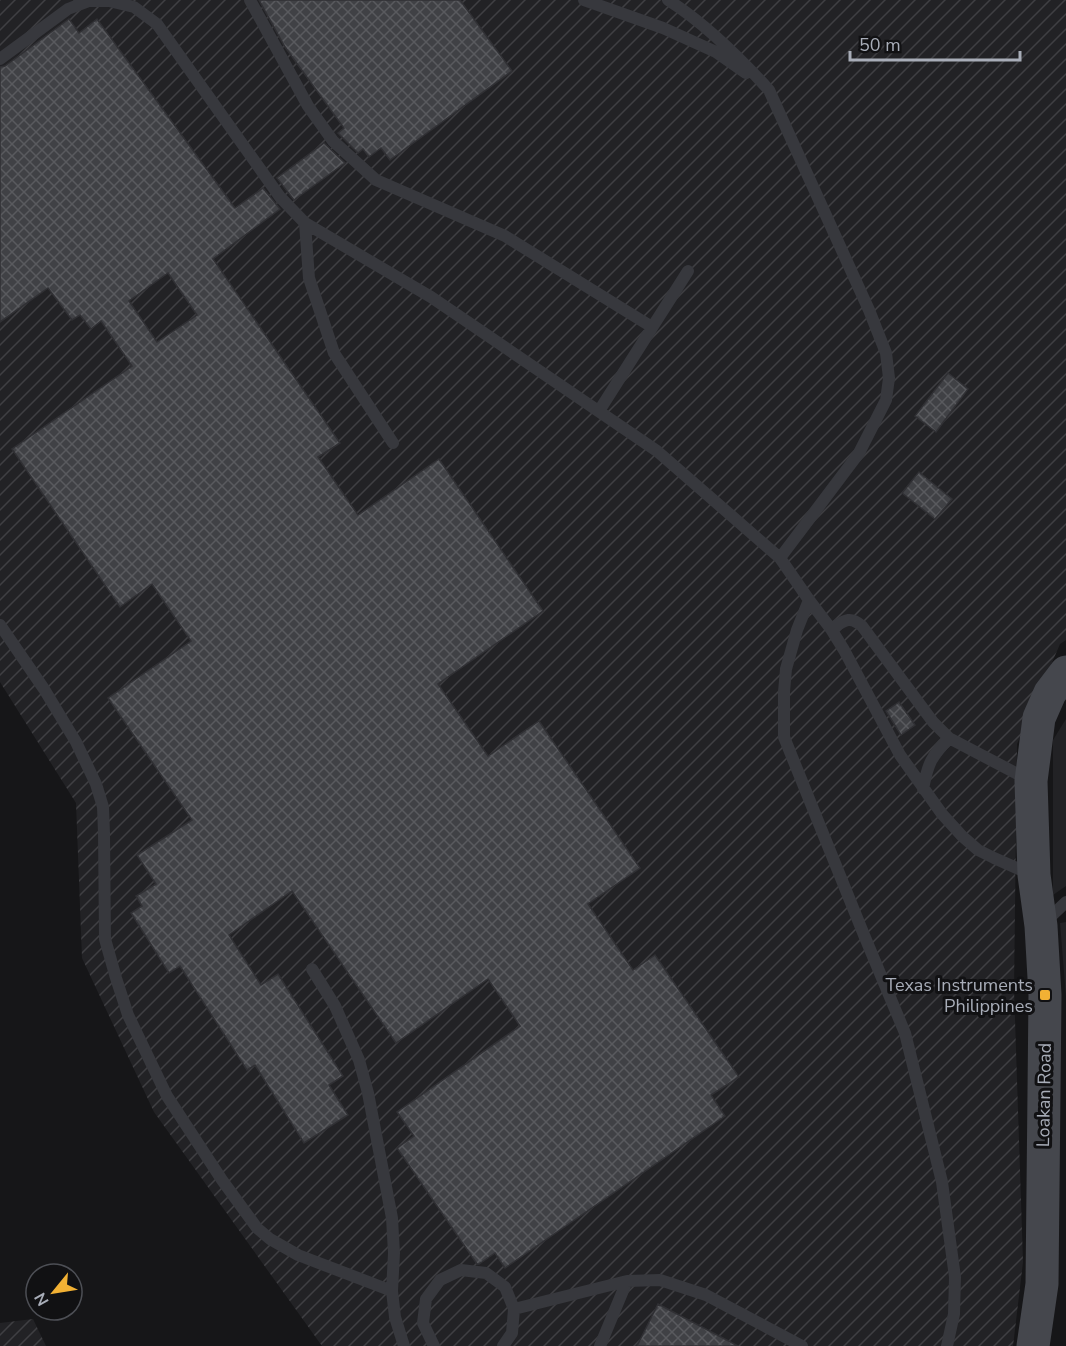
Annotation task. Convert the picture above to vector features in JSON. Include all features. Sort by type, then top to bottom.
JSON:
[{"type":"main road","name":"Loakan Road","points":[[1033,1346],[1042,1284],[1045,995],[1041,926],[1034,875],[1031,781],[1039,718],[1050,693],[1066,672]]},
{"type":"main road","points":[[1042,1284],[1048,1346]]},
{"type":"lane","points":[[250,0],[308,106],[333,141],[376,180],[505,236],[652,327]]},
{"type":"lane","points":[[584,0],[663,28],[716,52],[769,90]]},
{"type":"lane","points":[[668,0],[690,13],[746,65],[769,90],[869,310],[886,353],[889,378],[886,399],[859,453],[780,558]]},
{"type":"lane","points":[[0,59],[68,9],[89,1],[134,7],[157,24],[280,197],[305,223],[431,297],[657,451],[780,558],[831,629],[900,755],[942,814],[978,850],[1034,875]]},
{"type":"lane","points":[[305,223],[309,278],[334,353],[393,443]]},
{"type":"lane","points":[[599,411],[688,271]]},
{"type":"lane","points":[[809,600],[797,630],[786,669],[784,737],[905,1033],[944,1194],[955,1277],[954,1314],[947,1346]]},
{"type":"lane","points":[[831,629],[844,621],[855,620],[862,626],[933,722],[949,738],[1031,781]]},
{"type":"lane","points":[[0,625],[44,689],[76,742],[96,784],[103,807],[105,939],[128,1015],[167,1096],[222,1180],[257,1228],[270,1239],[298,1255],[392,1292]]},
{"type":"lane","points":[[923,789],[930,761],[949,738]]},
{"type":"lane","points":[[1041,926],[1066,902]]},
{"type":"lane","points":[[312,969],[335,1006],[359,1060],[368,1093],[392,1218],[394,1317],[404,1346]]},
{"type":"lane","points":[[434,1346],[423,1323],[426,1299],[440,1280],[461,1270],[486,1273],[505,1287],[514,1309],[512,1333],[503,1346]]},
{"type":"lane","points":[[514,1309],[627,1281],[660,1280],[706,1295],[802,1346]]},
{"type":"lane","points":[[600,1346],[627,1281]]},
{"type":"shaded area","name":"Texas Instruments Philippines","points":[[0,0],[1066,0],[1066,640],[1060,644],[1017,744],[1014,989],[1023,1262],[1013,1346],[322,1346],[154,1112],[82,958],[76,803],[0,682]]},
{"type":"shaded area","points":[[1066,719],[1066,886],[1053,895],[1053,740]]},
{"type":"shaded area","points":[[1066,922],[1066,997],[1060,923]]},
{"type":"shaded area","points":[[24,1320],[24,1322],[34,1322],[46,1346],[0,1346],[0,1323]]},
{"type":"building","points":[[259,0],[460,0],[512,71],[390,160],[381,148],[369,157],[363,149],[358,153],[338,133],[344,128],[285,47]]},
{"type":"building","points":[[69,19],[79,33],[97,19],[235,208],[263,188],[280,209],[213,259],[340,443],[318,457],[358,515],[439,459],[543,611],[438,684],[488,756],[539,721],[640,868],[588,904],[633,970],[655,955],[739,1077],[711,1095],[725,1116],[505,1268],[495,1253],[477,1264],[397,1148],[414,1136],[397,1112],[520,1026],[488,979],[396,1043],[292,891],[229,935],[261,985],[278,974],[343,1076],[329,1085],[348,1115],[304,1143],[255,1065],[247,1070],[180,966],[169,973],[131,913],[142,906],[136,896],[156,884],[137,855],[192,820],[108,698],[191,641],[152,584],[120,607],[12,449],[132,366],[101,321],[91,329],[80,315],[72,320],[48,288],[0,322],[0,67],[5,66]],"holes":[[[168,273],[197,315],[157,342],[129,301]]]},
{"type":"building","points":[[324,143],[345,163],[294,200],[277,178]]},
{"type":"building","points":[[948,373],[968,389],[936,432],[915,416]]},
{"type":"building","points":[[919,472],[952,499],[935,519],[902,493]]},
{"type":"building","points":[[899,702],[915,725],[901,735],[886,711]]},
{"type":"building","points":[[658,1304],[738,1346],[637,1346]]},
{"type":"place","name":"Texas Instruments Philippines","points":[[1045,995]]}]
